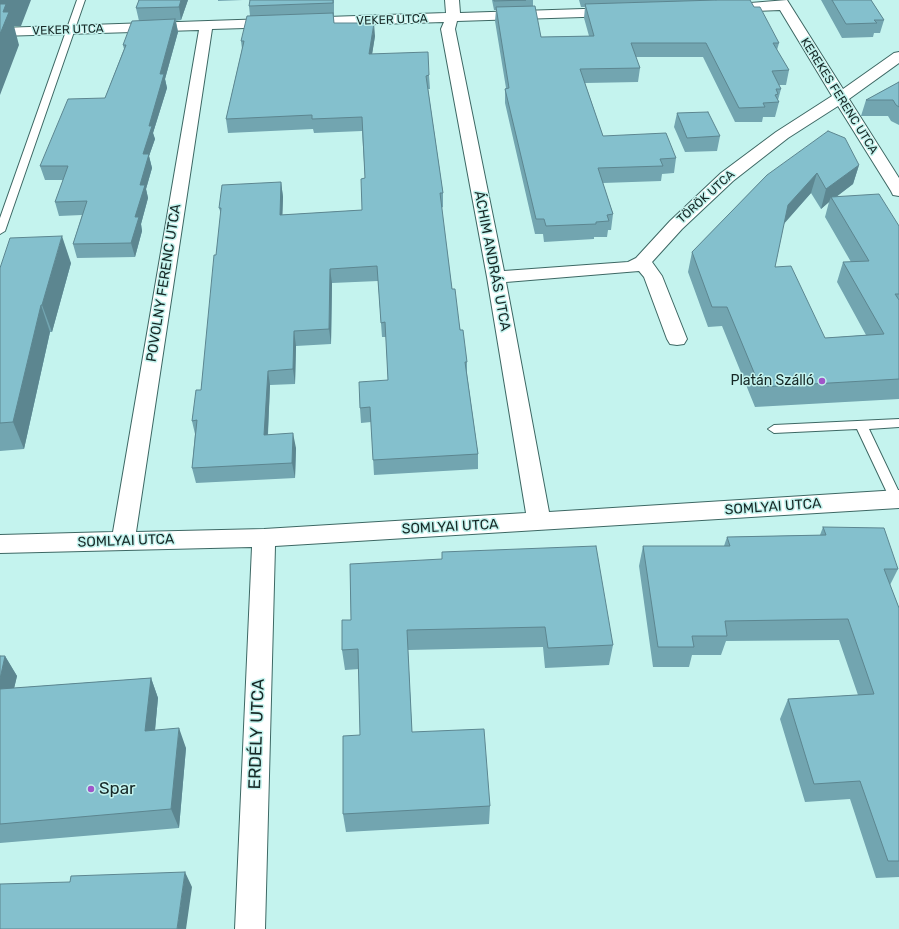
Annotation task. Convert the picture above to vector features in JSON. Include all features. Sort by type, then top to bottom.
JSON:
[{"type":"street","name":"ÁCHIM ANDRÁS UTCA","points":[[452,0],[454,10],[450,18],[448,29],[496,278],[539,522]]},
{"type":"street","points":[[720,9],[782,3]]},
{"type":"street","name":"KEREKES FERENC UTCA","points":[[782,3],[899,191]]},
{"type":"street","name":"VEKER UTCA","points":[[0,32],[625,12]]},
{"type":"street","name":"POVOLNY FERENC UTCA","points":[[122,541],[206,26]]},
{"type":"street","name":"TÖRÖK UTCA","points":[[642,262],[676,225],[727,177],[782,135],[840,98],[899,56]]},
{"type":"street","points":[[496,278],[632,267],[642,262],[653,276],[677,339]]},
{"type":"street","name":"SOMLYAI UTCA","points":[[0,544],[264,538],[898,499]]},
{"type":"street","name":"ERDÉLY UTCA","points":[[250,929],[264,538]]},
{"type":"lane","points":[[0,231],[81,0]]},
{"type":"lane","points":[[774,429],[899,423]]},
{"type":"lane","points":[[861,425],[898,499]]},
{"type":"building","points":[[139,0],[181,0],[179,7],[136,8]]},
{"type":"building","points":[[250,0],[333,0],[333,3],[249,6]]},
{"type":"building","points":[[494,0],[526,0],[494,1]]},
{"type":"building","points":[[750,0],[754,7],[760,7],[779,43],[773,43],[789,70],[772,71],[781,89],[776,89],[778,94],[775,95],[779,102],[763,103],[765,107],[739,108],[706,43],[631,43],[640,68],[580,69],[603,136],[666,133],[676,158],[660,159],[663,166],[598,168],[613,214],[607,215],[609,221],[596,222],[596,224],[546,226],[544,219],[536,219],[505,89],[509,88],[496,7],[535,6],[541,37],[594,36],[585,4]]},
{"type":"building","points":[[832,0],[871,0],[884,20],[874,20],[877,23],[846,24]]},
{"type":"building","points":[[0,4],[6,4],[3,12],[9,12],[0,34]]},
{"type":"building","points":[[333,13],[334,23],[374,23],[369,54],[428,52],[429,75],[426,76],[443,193],[440,193],[452,289],[455,289],[460,330],[463,330],[467,362],[465,362],[478,454],[373,460],[370,407],[360,408],[359,382],[388,380],[385,322],[381,323],[377,266],[330,269],[329,329],[294,331],[293,369],[268,371],[264,435],[293,433],[292,463],[192,468],[197,420],[192,421],[196,390],[201,390],[214,255],[216,255],[221,208],[219,208],[222,185],[281,182],[280,215],[362,210],[361,179],[365,178],[362,117],[312,119],[312,115],[226,119],[244,41],[241,41],[247,16]]},
{"type":"building","points":[[175,19],[160,74],[164,74],[149,126],[152,126],[143,154],[149,154],[140,185],[145,185],[135,217],[139,217],[131,243],[73,244],[87,201],[55,202],[68,166],[40,166],[68,99],[105,98],[126,45],[123,45],[132,21]]},
{"type":"building","points":[[899,82],[899,107],[893,100],[866,100]]},
{"type":"building","points":[[708,112],[720,136],[687,138],[677,113]]},
{"type":"building","points":[[828,131],[845,138],[859,165],[826,189],[817,173],[788,205],[775,267],[791,266],[825,338],[884,334],[843,262],[869,261],[831,197],[879,194],[899,226],[899,294],[895,294],[899,300],[899,379],[760,387],[727,307],[712,307],[692,252],[767,175]]},
{"type":"building","points":[[62,236],[41,305],[13,422],[0,423],[0,268],[10,238]]},
{"type":"building","points":[[823,527],[884,528],[898,569],[884,569],[899,608],[899,861],[888,861],[860,781],[814,784],[788,699],[874,694],[848,619],[725,621],[727,636],[692,636],[694,647],[658,647],[643,546],[730,546],[727,537],[826,535]]},
{"type":"building","points":[[596,546],[613,645],[548,648],[545,627],[407,630],[412,732],[484,729],[490,806],[343,814],[343,736],[360,735],[358,649],[342,650],[342,620],[351,620],[350,564],[442,559],[442,552]]},
{"type":"building","points":[[0,656],[5,656],[0,679]]},
{"type":"building","name":"Spar","points":[[151,678],[145,731],[179,728],[171,809],[0,824],[0,689]]},
{"type":"building","points":[[185,872],[177,929],[0,929],[0,884],[70,882],[71,876]]},
{"type":"place","name":"Platán Szálló","points":[[822,381]]},
{"type":"place","name":"Spar","points":[[91,789]]}]
